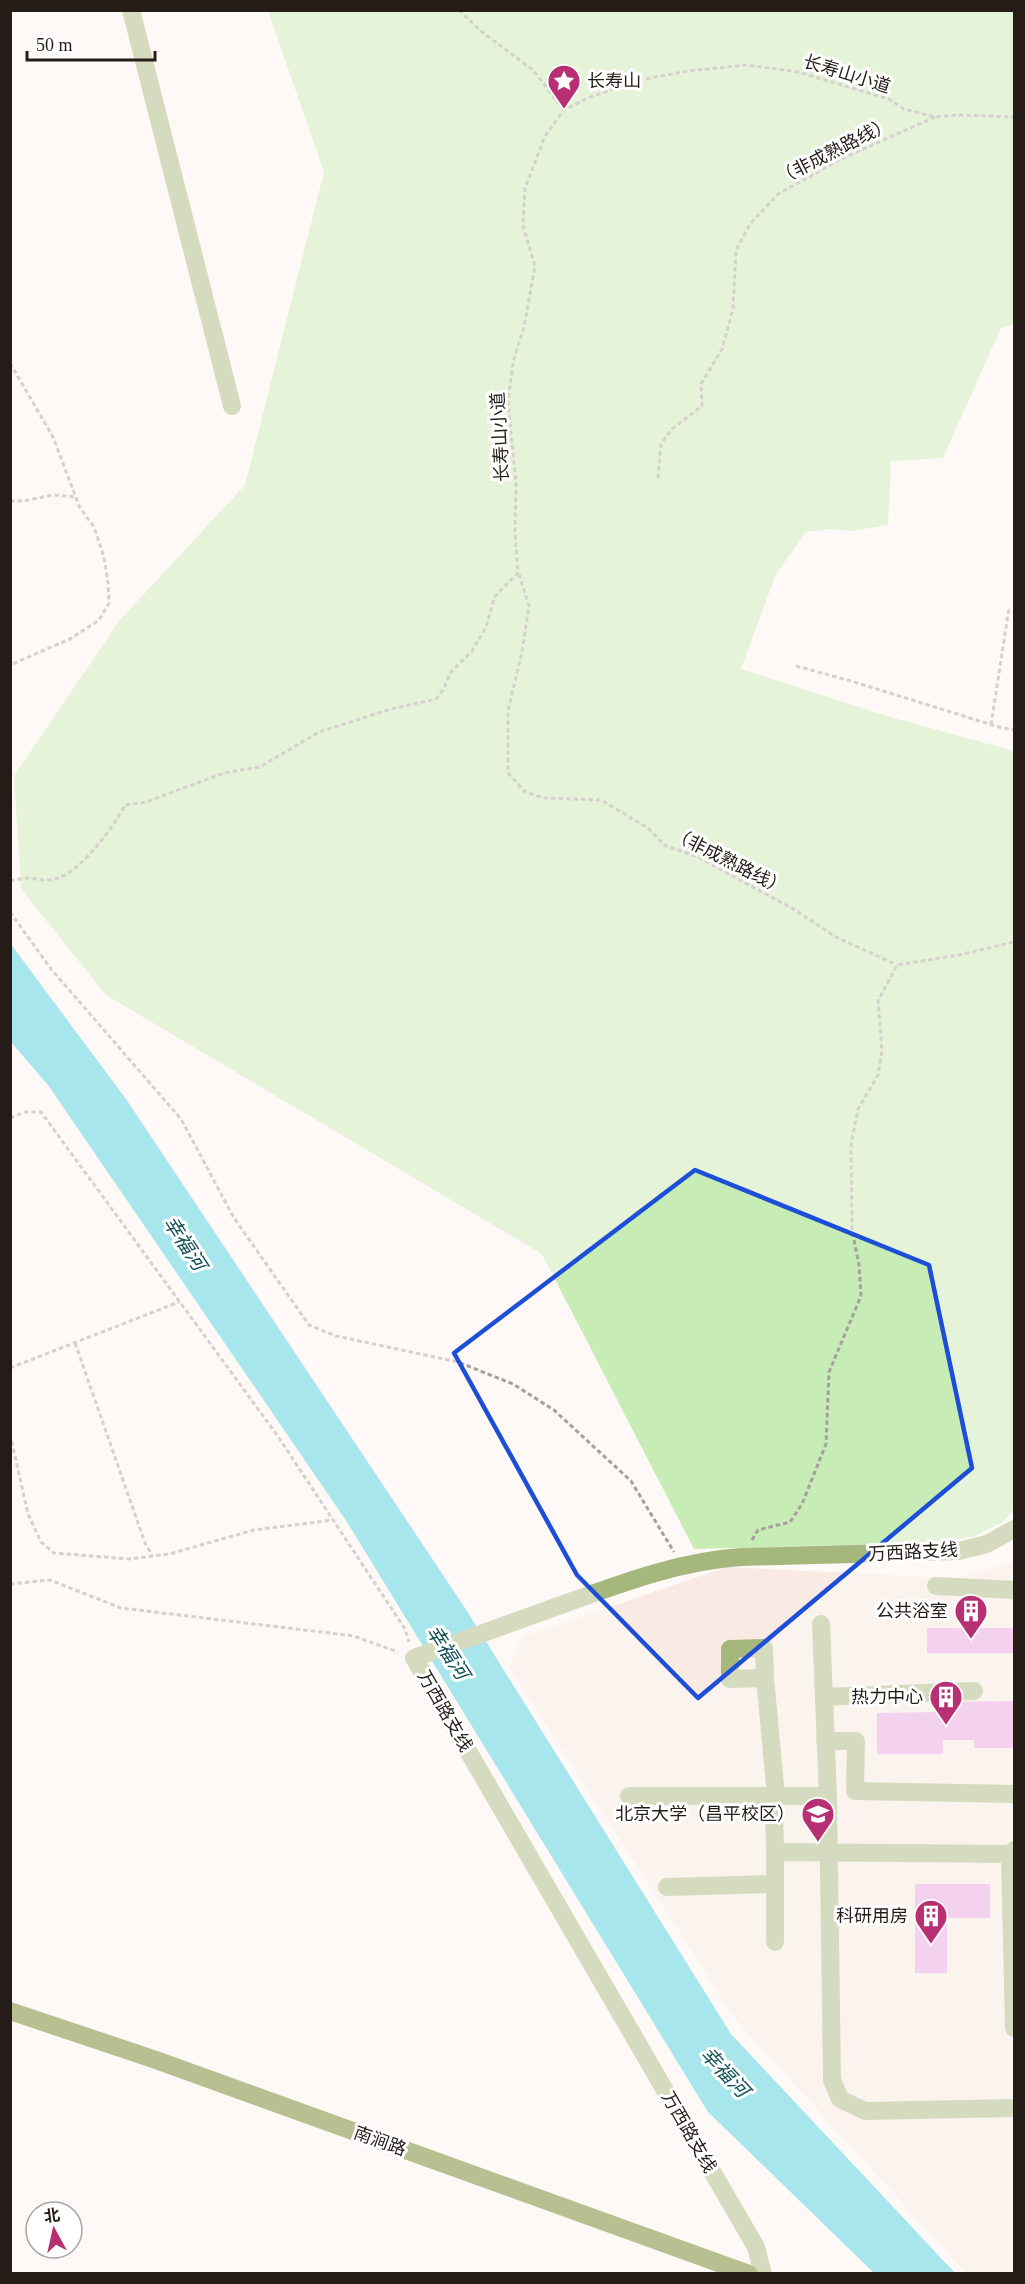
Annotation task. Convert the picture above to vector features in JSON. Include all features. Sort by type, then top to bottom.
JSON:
[{"type":"main road","name":"南涧路","points":[[10,2011],[156,2060],[749,2274]]},
{"type":"street","points":[[130,10],[232,406]]},
{"type":"street","name":"万西路支线","points":[[762,2274],[756,2247],[415,1658],[615,1585],[682,1566],[722,1558],[959,1551],[987,1544],[1014,1528]]},
{"type":"street","points":[[936,1586],[1014,1590]]},
{"type":"street","points":[[821,1624],[828,1796],[832,2080],[840,2098],[865,2111],[1014,2108]]},
{"type":"street","points":[[765,1678],[775,1802],[775,1942]]},
{"type":"street","points":[[824,1697],[974,1691]]},
{"type":"street","points":[[825,1741],[856,1742],[855,1791],[1014,1794]]},
{"type":"street","points":[[629,1796],[775,1802],[828,1796]]},
{"type":"street","points":[[775,1852],[1013,1852],[1014,2028]]},
{"type":"street","points":[[667,1887],[775,1884]]},
{"type":"path","points":[[459,10],[482,32],[533,70],[564,110]]},
{"type":"path","name":"长寿山小道","points":[[519,573],[515,532],[516,483],[508,402],[513,362],[524,327],[535,266],[523,226],[525,188],[545,136],[564,110],[590,97],[640,80],[688,71],[746,65],[798,72],[889,99],[904,109],[935,117],[957,115],[1014,117]]},
{"type":"path","name":"（非成熟路线）","points":[[658,478],[661,444],[672,429],[702,406],[701,384],[722,349],[733,309],[736,250],[750,224],[778,194],[841,159],[935,117]]},
{"type":"path","points":[[10,363],[53,437],[80,508],[94,527],[104,557],[108,582],[108,603],[99,620],[70,639],[10,665]]},
{"type":"path","points":[[10,501],[53,495],[76,497]]},
{"type":"path","points":[[10,881],[29,878],[43,881],[59,878],[73,870],[118,818],[125,805],[146,802],[224,773],[260,767],[320,732],[381,712],[436,699],[451,672],[472,651],[486,627],[495,596],[519,573]]},
{"type":"path","name":"（非成熟路线）","points":[[519,573],[529,606],[522,652],[508,711],[508,774],[524,791],[543,798],[601,800],[648,828],[664,845],[698,857],[786,905],[836,937],[897,964]]},
{"type":"path","points":[[992,725],[1009,608]]},
{"type":"path","points":[[796,666],[1014,730]]},
{"type":"path","points":[[10,912],[51,969],[181,1119],[234,1218],[309,1325],[336,1336],[458,1362],[513,1384],[554,1410],[631,1481],[682,1566]]},
{"type":"path","points":[[741,1557],[758,1530],[790,1522],[802,1504],[826,1444],[829,1372],[861,1296],[859,1265],[852,1230],[851,1145],[858,1109],[878,1075],[881,1059],[878,1001],[897,964],[959,955],[1014,942]]},
{"type":"path","points":[[10,1118],[25,1112],[41,1112],[277,1435],[405,1629],[415,1658]]},
{"type":"path","points":[[10,1368],[179,1302]]},
{"type":"path","points":[[75,1343],[146,1543],[153,1556]]},
{"type":"path","points":[[10,1434],[28,1514],[41,1542],[54,1552],[129,1559],[169,1554],[254,1530],[333,1520]]},
{"type":"path","points":[[10,1584],[50,1580],[121,1608],[354,1636],[415,1658]]},
{"type":"highlighted area","points":[[695,1170],[929,1265],[972,1468],[698,1698],[577,1575],[454,1353]]},
{"type":"shaded area","name":"北京大学（昌平校区）","points":[[1014,1562],[1014,2273],[966,2273],[736,2020],[509,1667],[522,1637],[727,1567],[956,1578]]},
{"type":"green space","points":[[268,11],[1014,11],[1014,324],[1001,328],[943,458],[891,461],[888,525],[853,531],[830,529],[806,532],[776,574],[741,669],[887,716],[1014,751],[1014,1510],[1001,1523],[972,1537],[919,1543],[694,1549],[542,1254],[106,995],[21,889],[14,776],[119,621],[245,485],[324,172]]},
{"type":"water","name":"幸福河","points":[[10,943],[126,1099],[467,1611],[731,2034],[955,2273],[874,2273],[708,2112],[347,1522],[48,1085],[11,1042]]},
{"type":"building","name":"公共浴室","points":[[927,1628],[1014,1628],[1014,1653],[927,1653]]},
{"type":"building","name":"热力中心","points":[[1014,1701],[1014,1748],[974,1748],[974,1740],[943,1740],[943,1754],[877,1754],[877,1713],[939,1712],[939,1702]]},
{"type":"building","name":"科研用房","points":[[915,1884],[990,1884],[990,1918],[947,1918],[947,1973],[915,1973]]},
{"type":"place","name":"长寿山","points":[[564,110]]},
{"type":"place","name":"公共浴室","points":[[971,1640]]},
{"type":"place","name":"热力中心","points":[[946,1726]]},
{"type":"place","name":"北京大学（昌平校区）","points":[[818,1843]]},
{"type":"place","name":"科研用房","points":[[931,1945]]}]
